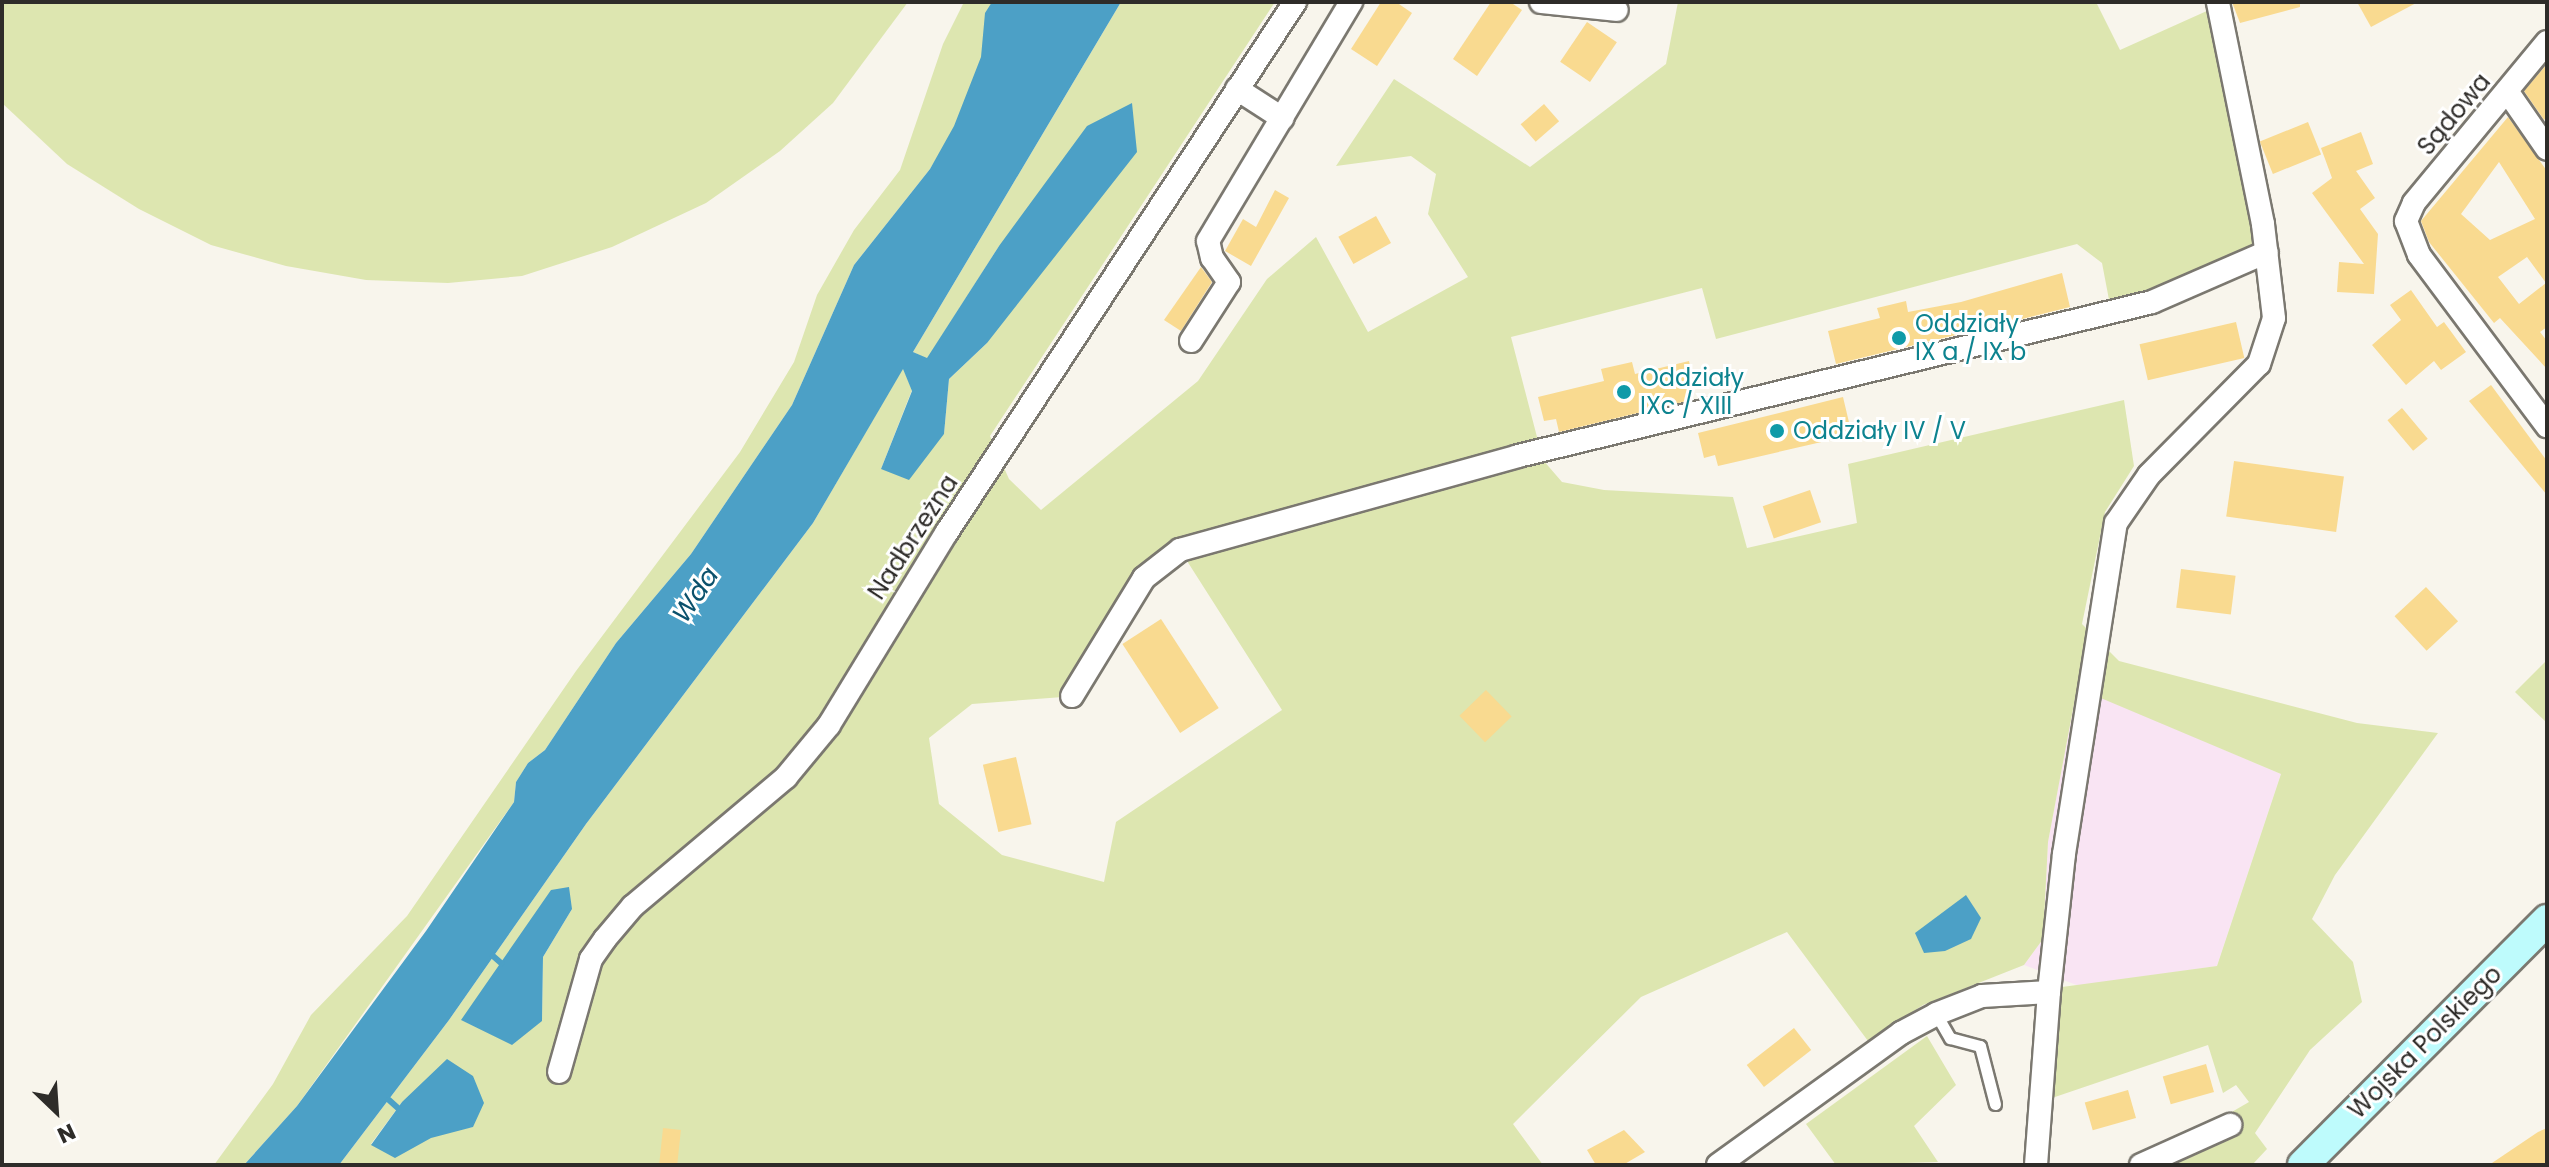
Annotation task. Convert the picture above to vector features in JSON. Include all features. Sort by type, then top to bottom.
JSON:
[{"type":"street","name":"Nadbrzeżna","points":[[559,1072],[591,959],[633,906],[786,777],[829,725],[932,556],[1295,2]]},
{"type":"street","points":[[1191,341],[1229,282],[1212,258],[1208,241],[1351,2]]},
{"type":"street","points":[[1541,2],[1617,10]]},
{"type":"street","points":[[2036,1165],[2049,992],[2064,854],[2116,523],[2149,475],[2259,364],[2274,318],[2267,252],[2218,2]]},
{"type":"street","name":"Sądowa","points":[[2547,42],[2414,203],[2406,221],[2419,255],[2547,426]]},
{"type":"street","points":[[1237,89],[1282,118]]},
{"type":"street","points":[[2507,91],[2547,149]]},
{"type":"street","points":[[1072,696],[1144,578],[1180,550],[1518,456],[2152,302],[2267,252]]},
{"type":"street","name":"Wojska Polskiego","points":[[2303,1165],[2547,920]]},
{"type":"street","points":[[1718,1165],[1898,1035],[1936,1014],[1982,996],[2049,992]]},
{"type":"street","points":[[2141,1165],[2230,1125]]},
{"type":"lane","points":[[1936,1014],[1950,1038],[1980,1046],[1995,1104]]},
{"type":"shaded area","points":[[2077,687],[2281,774],[2217,966],[2079,986],[2024,965],[2043,939],[2048,842]]},
{"type":"green space","points":[[2,2],[908,2],[833,103],[780,151],[706,203],[612,247],[522,276],[448,283],[366,280],[286,266],[211,245],[139,209],[67,164],[2,103]]},
{"type":"green space","points":[[964,2],[1034,2],[930,169],[854,265],[792,405],[691,554],[616,643],[545,750],[528,763],[516,782],[514,802],[297,1106],[244,1165],[214,1165],[273,1084],[311,1015],[407,916],[576,671],[740,452],[794,362],[817,295],[854,230],[900,170],[943,44]]},
{"type":"green space","points":[[1121,2],[1275,2],[990,436],[1009,479],[1041,510],[1198,381],[1267,279],[1316,237],[1368,332],[1468,277],[1428,214],[1436,174],[1411,156],[1336,166],[1394,79],[1530,167],[1666,64],[1678,2],[2096,2],[2120,50],[2209,10],[2256,244],[2191,280],[2110,305],[2102,263],[2077,244],[1716,339],[1702,288],[1511,337],[1543,460],[1562,482],[1604,490],[1733,497],[1747,548],[1857,523],[1848,464],[2124,400],[2134,466],[2105,512],[2082,624],[2119,661],[2357,723],[2438,733],[2335,875],[2312,919],[2353,962],[2362,1002],[2310,1050],[2255,1133],[2267,1149],[2252,1165],[2169,1165],[2228,1139],[2230,1113],[2249,1102],[2236,1085],[2223,1093],[2208,1045],[2052,1098],[2062,987],[2217,966],[2281,774],[2077,688],[2048,842],[2043,939],[2024,965],[1923,1005],[1868,1041],[1787,932],[1641,997],[1513,1124],[1543,1165],[339,1165],[449,1020],[586,824],[813,523],[903,368],[912,390],[881,469],[944,434],[949,379],[987,343],[999,246],[927,359],[913,352]],"holes":[[[1173,539],[1282,710],[1116,822],[1104,882],[1002,855],[939,804],[929,738],[972,704],[1063,697],[1125,588],[1149,557]],[[572,909],[543,957],[542,1020],[512,1044],[462,1020]],[[402,1102],[473,1127],[371,1144]]]},
{"type":"green space","points":[[2547,660],[2547,723],[2515,692]]},
{"type":"green space","points":[[1927,1036],[1956,1085],[1914,1126],[1938,1162],[1836,1165],[1806,1124]]},
{"type":"water","name":"Wda","points":[[992,2],[1121,2],[913,352],[927,358],[999,246],[1087,126],[1132,103],[1137,152],[987,343],[949,379],[944,434],[909,480],[881,469],[912,391],[903,369],[813,523],[586,824],[449,1020],[339,1165],[244,1165],[297,1106],[426,931],[514,802],[516,782],[528,763],[545,750],[616,643],[691,554],[792,405],[854,265],[930,169],[954,126],[981,57],[985,13]]},
{"type":"water","points":[[569,887],[572,909],[543,957],[542,1021],[512,1045],[461,1020],[551,890]]},
{"type":"water","points":[[1966,895],[1981,918],[1971,939],[1945,951],[1924,953],[1915,933]]},
{"type":"water","points":[[447,1059],[473,1076],[484,1103],[473,1127],[431,1138],[395,1158],[371,1145],[402,1102]]},
{"type":"building","points":[[1381,2],[1396,2],[1412,13],[1377,66],[1351,49]]},
{"type":"building","points":[[1491,2],[1510,2],[1522,10],[1477,76],[1453,59]]},
{"type":"building","points":[[2232,2],[2300,2],[2300,7],[2240,23]]},
{"type":"building","points":[[2357,2],[2418,2],[2371,27]]},
{"type":"building","points":[[1587,22],[1617,42],[1590,82],[1560,62]]},
{"type":"building","points":[[2547,64],[2547,116],[2544,120],[2524,91]]},
{"type":"building","points":[[1544,104],[1559,121],[1536,142],[1521,124]]},
{"type":"building","points":[[2508,117],[2547,171],[2547,327],[2540,332],[2547,341],[2547,369],[2500,318],[2494,323],[2429,242],[2421,221]],"holes":[[[2499,162],[2535,219],[2490,240],[2461,214]],[[2527,257],[2546,283],[2519,304],[2498,277]]]},
{"type":"building","points":[[2308,122],[2321,154],[2273,174],[2260,141]]},
{"type":"building","points":[[2361,132],[2373,164],[2356,171],[2375,198],[2360,209],[2378,234],[2374,294],[2337,292],[2339,262],[2364,264],[2312,193],[2332,178],[2321,148]]},
{"type":"building","points":[[1275,190],[1289,198],[1251,266],[1225,251],[1243,219],[1256,227]]},
{"type":"building","points":[[1376,216],[1391,243],[1353,264],[1338,237]]},
{"type":"building","points":[[1201,267],[1212,282],[1181,331],[1164,320]]},
{"type":"building","name":"Oddziały IX a / IX b","points":[[2062,273],[2070,307],[2006,323],[2004,318],[1967,327],[1968,332],[1836,364],[1828,331],[1880,318],[1877,308],[1906,301],[1908,312],[1961,302]]},
{"type":"building","points":[[2411,290],[2437,327],[2444,322],[2466,352],[2441,370],[2434,361],[2406,385],[2372,345],[2401,320],[2390,305]]},
{"type":"building","points":[[2236,322],[2244,358],[2148,380],[2140,344]]},
{"type":"building","name":"Oddziały IXc / XIII","points":[[1689,361],[1694,386],[1688,387],[1691,400],[1559,432],[1556,419],[1544,421],[1538,397],[1604,381],[1601,369],[1632,362],[1635,374]]},
{"type":"building","points":[[2491,385],[2547,461],[2547,495],[2469,401]]},
{"type":"building","name":"Oddziały IV / V","points":[[1843,397],[1852,435],[1718,466],[1715,455],[1704,458],[1698,433]]},
{"type":"building","points":[[2402,408],[2428,439],[2413,451],[2387,420]]},
{"type":"building","points":[[2234,461],[2344,476],[2336,532],[2226,516]]},
{"type":"building","points":[[1810,490],[1821,522],[1774,538],[1763,506]]},
{"type":"building","points":[[2181,569],[2236,576],[2231,614],[2176,608]]},
{"type":"building","points":[[2426,587],[2458,621],[2427,651],[2395,616]]},
{"type":"building","points":[[1161,619],[1219,708],[1180,733],[1122,644]]},
{"type":"building","points":[[1486,690],[1512,717],[1485,742],[1459,716]]},
{"type":"building","points":[[1016,757],[1032,824],[998,832],[983,765]]},
{"type":"building","points":[[1794,1028],[1811,1050],[1764,1087],[1747,1065]]},
{"type":"building","points":[[2206,1064],[2214,1092],[2171,1104],[2163,1076]]},
{"type":"building","points":[[2128,1090],[2136,1118],[2093,1130],[2085,1102]]},
{"type":"building","points":[[663,1128],[681,1130],[677,1165],[659,1165]]},
{"type":"building","points":[[2547,1128],[2547,1165],[2489,1165],[2538,1132]]},
{"type":"building","points":[[1624,1130],[1645,1152],[1623,1165],[1596,1165],[1587,1150]]},
{"type":"waterway","points":[[493,956],[501,963]]},
{"type":"waterway","points":[[389,1100],[398,1108]]},
{"type":"place","name":"Oddziały IX a / IX b","points":[[1899,338]]},
{"type":"place","name":"Oddziały IXc / XIII","points":[[1624,392]]},
{"type":"place","name":"Oddziały IV / V","points":[[1777,431]]}]
